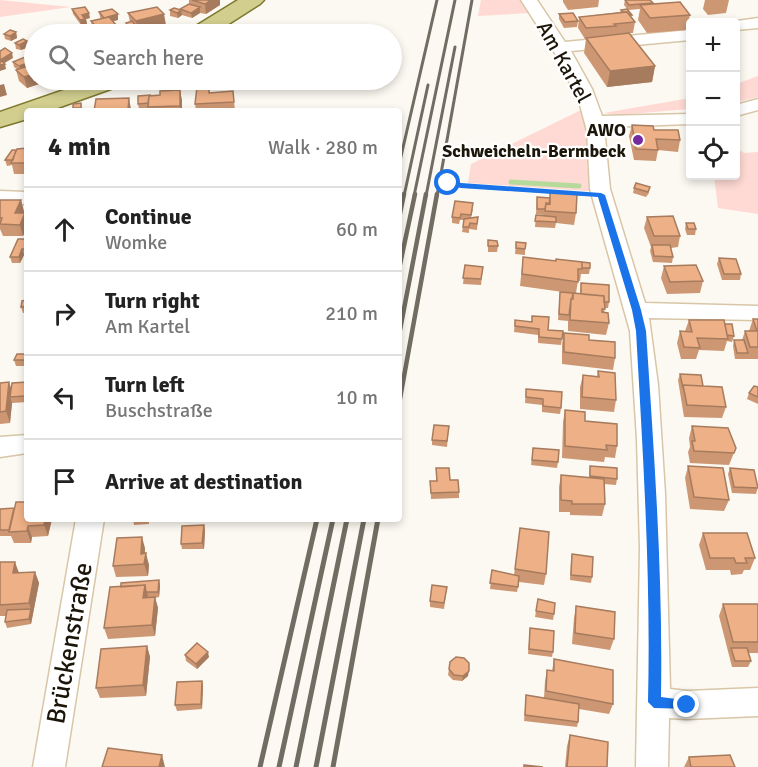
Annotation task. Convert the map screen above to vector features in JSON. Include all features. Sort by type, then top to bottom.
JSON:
[{"type":"main road","points":[[215,24],[253,0]]},
{"type":"main road","points":[[34,108],[86,90]]},
{"type":"main road","points":[[0,120],[24,112]]},
{"type":"street","name":"Am Kartel","points":[[529,0],[559,47],[586,97],[595,122],[601,195],[637,310],[644,365],[653,530],[656,633],[652,767]]},
{"type":"street","points":[[740,25],[758,23]]},
{"type":"street","points":[[559,47],[686,35]]},
{"type":"street","points":[[740,109],[758,104]]},
{"type":"street","points":[[595,122],[686,118]]},
{"type":"street","points":[[0,197],[24,198]]},
{"type":"street","points":[[637,310],[758,313]]},
{"type":"street","points":[[0,447],[24,444]]},
{"type":"street","name":"Brückenstraße","points":[[49,767],[90,522]]},
{"type":"street","points":[[654,702],[687,705],[758,702]]},
{"type":"path","points":[[448,183],[461,186],[601,195]]},
{"type":"shaded area","points":[[0,0],[71,7],[0,17]]},
{"type":"shaded area","points":[[481,0],[522,0],[530,13],[478,16]]},
{"type":"shaded area","points":[[758,76],[758,97],[740,101],[740,83]]},
{"type":"shaded area","points":[[686,99],[686,109],[617,115],[604,113]]},
{"type":"shaded area","points":[[581,110],[585,127],[589,191],[468,183],[471,164]]},
{"type":"shaded area","points":[[740,150],[744,153],[758,152],[758,214],[718,208],[714,180],[740,180]]},
{"type":"building","points":[[192,0],[211,0],[205,4]]},
{"type":"building","points":[[625,0],[650,0],[653,3],[629,5]]},
{"type":"building","points":[[680,2],[690,15],[650,18],[640,5]]},
{"type":"building","points":[[189,4],[200,7],[191,13],[180,9]]},
{"type":"building","points":[[85,7],[89,13],[82,15],[85,19],[80,20],[72,9]]},
{"type":"building","points":[[157,7],[164,14],[136,21],[128,13]]},
{"type":"building","points":[[174,8],[181,10],[177,13],[170,10]]},
{"type":"building","points":[[112,9],[118,14],[104,18],[99,12]]},
{"type":"building","points":[[627,9],[632,15],[621,10]]},
{"type":"building","points":[[627,12],[635,22],[586,28],[579,17]]},
{"type":"building","points":[[573,13],[578,21],[565,22],[559,14]]},
{"type":"building","points":[[109,17],[115,24],[94,24],[91,21]]},
{"type":"building","points":[[10,30],[16,32],[10,36],[4,34]]},
{"type":"building","points":[[629,33],[655,66],[610,71],[586,38]]},
{"type":"building","points":[[24,40],[24,42],[19,45],[15,43]]},
{"type":"building","points":[[5,48],[12,53],[0,60],[0,51]]},
{"type":"building","points":[[24,57],[24,64],[19,66],[13,62]]},
{"type":"building","points":[[24,67],[24,77],[16,70]]},
{"type":"building","points":[[180,90],[180,106],[148,107],[149,96],[160,95],[160,91]]},
{"type":"building","points":[[197,90],[209,90],[209,93],[233,91],[234,102],[195,104]]},
{"type":"building","points":[[151,95],[148,103],[138,104],[138,96]]},
{"type":"building","points":[[129,98],[128,108],[94,108],[96,99]]},
{"type":"building","points":[[81,103],[81,108],[73,108],[73,104]]},
{"type":"building","points":[[632,125],[653,126],[654,130],[678,130],[680,140],[656,139],[658,150],[636,149]]},
{"type":"building","points":[[24,148],[24,163],[11,163],[17,149]]},
{"type":"building","points":[[12,150],[16,150],[13,160],[5,160]]},
{"type":"building","points":[[636,183],[650,187],[648,192],[634,188]]},
{"type":"building","points":[[550,192],[577,194],[576,213],[545,211],[546,203],[550,204]]},
{"type":"building","points":[[537,197],[550,198],[545,209],[537,209]]},
{"type":"building","points":[[0,200],[21,200],[15,213],[24,213],[20,225],[0,224],[2,218],[0,218]]},
{"type":"building","points":[[455,201],[473,203],[471,215],[461,214],[460,218],[452,217]]},
{"type":"building","points":[[536,215],[556,217],[556,222],[535,221]]},
{"type":"building","points":[[673,216],[680,236],[654,236],[647,217]]},
{"type":"building","points":[[478,217],[477,224],[470,223],[469,227],[463,227],[464,219]]},
{"type":"building","points":[[686,223],[694,223],[696,229],[688,229]]},
{"type":"building","points":[[18,239],[24,239],[24,249],[19,257],[10,257]]},
{"type":"building","points":[[488,240],[497,241],[498,246],[488,246]]},
{"type":"building","points":[[516,242],[526,243],[525,249],[516,248]]},
{"type":"building","points":[[652,245],[670,245],[673,257],[654,256]]},
{"type":"building","points":[[523,257],[582,262],[582,269],[578,269],[578,282],[522,274]]},
{"type":"building","points":[[719,258],[736,259],[741,274],[724,274]]},
{"type":"building","points":[[582,262],[590,263],[590,268],[582,268]]},
{"type":"building","points":[[465,265],[483,267],[481,279],[463,278]]},
{"type":"building","points":[[696,265],[703,281],[670,282],[664,266]]},
{"type":"building","points":[[581,283],[609,285],[609,302],[604,302],[604,296],[581,294]]},
{"type":"building","points":[[560,292],[573,293],[569,315],[559,314]]},
{"type":"building","points":[[573,293],[604,296],[605,309],[602,309],[602,312],[608,313],[609,323],[570,320]]},
{"type":"building","points":[[532,316],[549,317],[548,330],[563,331],[562,339],[539,337],[539,329],[515,326],[515,320],[532,322]]},
{"type":"building","points":[[753,319],[758,319],[758,347],[750,347],[745,331],[757,331]]},
{"type":"building","points":[[689,320],[724,320],[728,339],[697,338],[700,348],[684,347],[680,331],[692,332]]},
{"type":"building","points":[[725,324],[732,324],[734,336],[727,335]]},
{"type":"building","points":[[564,333],[589,335],[589,340],[615,342],[615,358],[564,352]]},
{"type":"building","points":[[734,340],[744,340],[748,353],[737,353]]},
{"type":"building","points":[[17,354],[24,354],[24,360],[14,360]]},
{"type":"building","points":[[598,371],[615,373],[616,400],[582,397],[583,375],[599,377]]},
{"type":"building","points":[[680,374],[701,375],[703,386],[683,385],[683,388]]},
{"type":"building","points":[[9,382],[6,411],[0,412],[0,383]]},
{"type":"building","points":[[24,382],[24,396],[10,397],[12,383]]},
{"type":"building","points":[[683,385],[722,387],[726,407],[687,405]]},
{"type":"building","points":[[754,386],[758,387],[758,397],[749,393]]},
{"type":"building","points":[[526,389],[562,392],[561,408],[543,406],[543,399],[526,397]]},
{"type":"building","points":[[565,410],[585,412],[585,421],[617,424],[617,446],[606,445],[607,450],[565,446]]},
{"type":"building","points":[[434,425],[449,426],[447,441],[432,440]]},
{"type":"building","points":[[692,426],[728,428],[736,448],[734,453],[694,451]]},
{"type":"building","points":[[533,448],[559,450],[558,462],[532,460]]},
{"type":"building","points":[[590,466],[617,468],[617,479],[590,476]]},
{"type":"building","points":[[688,466],[723,468],[729,500],[694,497]]},
{"type":"building","points":[[436,468],[449,468],[450,480],[458,480],[459,492],[431,493],[430,481],[437,481]]},
{"type":"building","points":[[730,468],[754,470],[758,488],[734,487]]},
{"type":"building","points":[[561,475],[604,479],[605,504],[572,504],[572,501],[561,500]]},
{"type":"building","points":[[16,502],[24,502],[24,522],[44,522],[44,525],[28,526],[27,531],[9,532]]},
{"type":"building","points":[[14,508],[9,530],[0,530],[0,509]]},
{"type":"building","points":[[204,525],[202,543],[181,544],[182,526]]},
{"type":"building","points":[[520,528],[549,532],[546,574],[515,569]]},
{"type":"building","points":[[703,533],[747,533],[755,558],[745,558],[747,563],[736,563],[734,558],[710,558]]},
{"type":"building","points":[[142,537],[141,554],[146,553],[144,564],[113,566],[117,538]]},
{"type":"building","points":[[572,554],[593,557],[592,577],[571,575]]},
{"type":"building","points":[[0,562],[15,562],[13,573],[35,572],[29,603],[0,605]]},
{"type":"building","points":[[492,570],[519,576],[518,587],[490,583]]},
{"type":"building","points":[[159,580],[158,592],[146,592],[145,585],[121,587],[121,583]]},
{"type":"building","points":[[145,585],[143,598],[155,597],[152,625],[104,628],[110,587]]},
{"type":"building","points":[[432,585],[447,587],[444,603],[430,601]]},
{"type":"building","points":[[538,599],[555,603],[554,614],[536,611]]},
{"type":"building","points":[[723,604],[758,604],[758,642],[733,642]]},
{"type":"building","points":[[576,606],[615,612],[614,639],[575,633]]},
{"type":"building","points":[[31,609],[29,619],[5,622],[7,610]]},
{"type":"building","points":[[530,628],[554,631],[553,652],[529,649]]},
{"type":"building","points":[[197,643],[208,652],[196,664],[185,655]]},
{"type":"building","points":[[147,646],[143,685],[96,688],[101,649]]},
{"type":"building","points":[[731,648],[747,648],[751,661],[735,661]]},
{"type":"building","points":[[456,657],[464,658],[469,663],[469,671],[463,676],[454,675],[449,669],[450,662]]},
{"type":"building","points":[[554,659],[613,670],[613,704],[546,691],[547,670],[554,671]]},
{"type":"building","points":[[202,681],[201,704],[175,705],[177,682]]},
{"type":"building","points":[[526,695],[579,704],[578,722],[525,715]]},
{"type":"building","points":[[570,735],[608,742],[607,767],[567,767]]},
{"type":"building","points":[[108,748],[162,755],[159,767],[102,767]]},
{"type":"building","points":[[730,755],[735,767],[691,767],[689,757]]},
{"type":"waterway","points":[[511,182],[579,186]]},
{"type":"railway","points":[[402,152],[437,0]]},
{"type":"railway","points":[[414,196],[455,0]]},
{"type":"railway","points":[[437,196],[472,0]]},
{"type":"railway","points":[[426,196],[455,47]]},
{"type":"railway","points":[[404,196],[428,85]]},
{"type":"railway","points":[[402,204],[404,194]]},
{"type":"railway","points":[[402,255],[415,194]]},
{"type":"railway","points":[[402,319],[426,194]]},
{"type":"railway","points":[[402,387],[437,194]]},
{"type":"railway","points":[[260,767],[316,522]]},
{"type":"railway","points":[[279,767],[332,522]]},
{"type":"railway","points":[[296,767],[346,522]]},
{"type":"railway","points":[[316,767],[363,522]]},
{"type":"railway","points":[[333,767],[377,522]]},
{"type":"place","name":"AWO Schweicheln-Bermbeck","points":[[638,140]]},
{"type":"route","points":[[448,183],[461,186],[601,195],[637,310],[641,331],[653,530],[656,633],[654,702],[687,705]]}]
